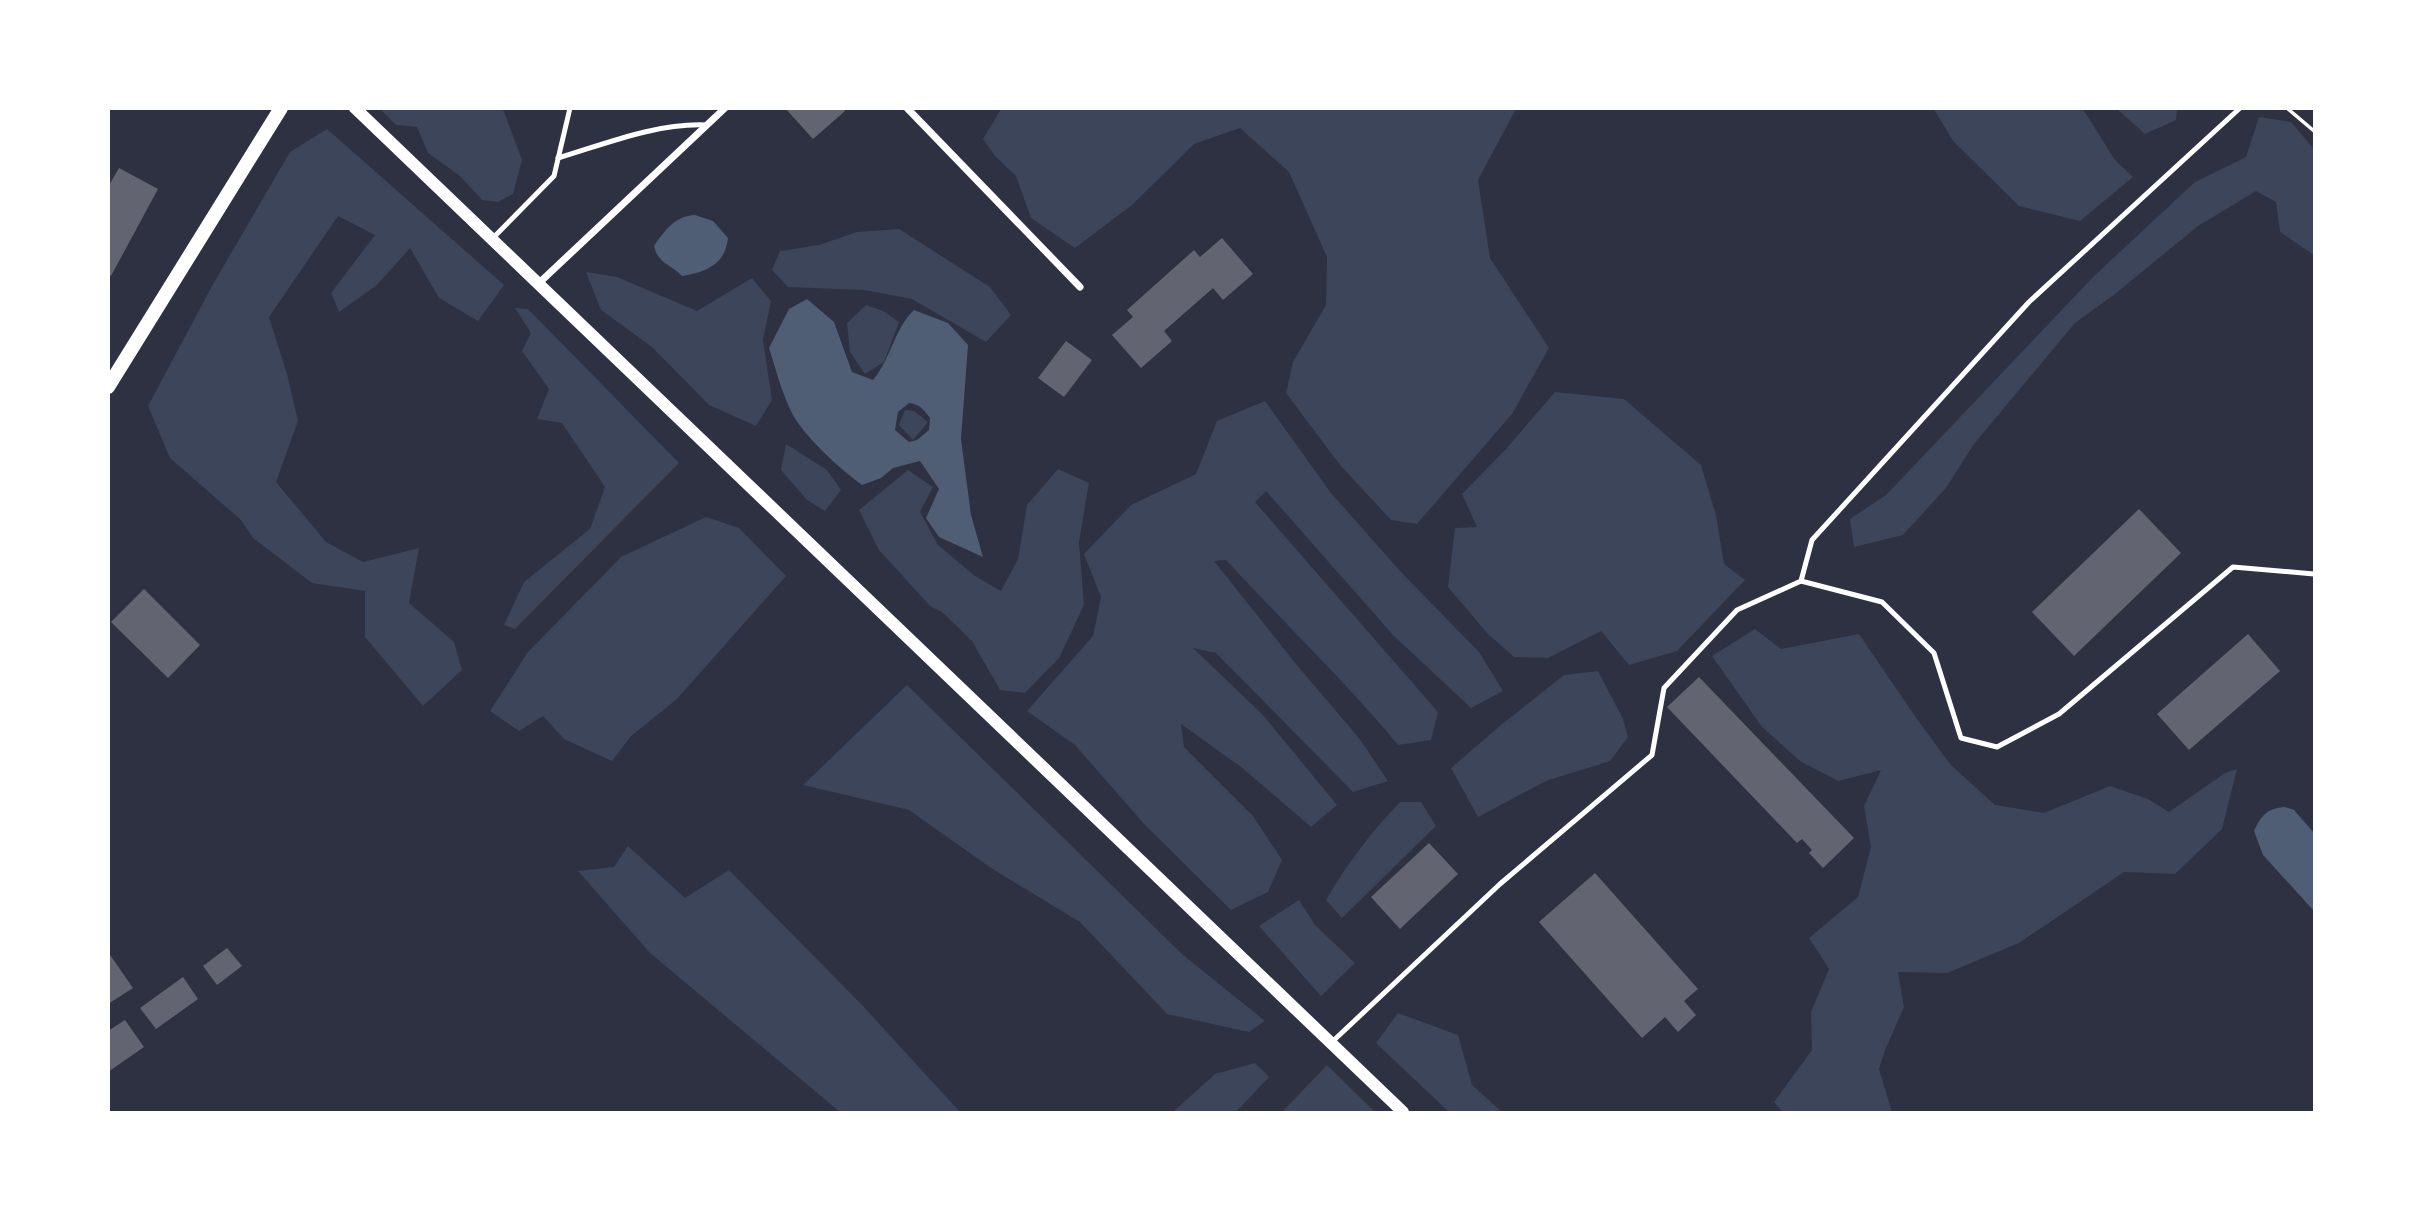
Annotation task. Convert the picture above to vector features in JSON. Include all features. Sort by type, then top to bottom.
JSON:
[{"type":"main road","points":[[108,387],[281,108]]},
{"type":"street","points":[[355,108],[1404,1112]]},
{"type":"street","points":[[537,284],[724,108]]},
{"type":"street","points":[[907,108],[1080,287]]},
{"type":"lane","points":[[492,239],[554,176],[570,108]]},
{"type":"lane","points":[[1801,581],[1812,540],[2029,302],[2241,108]]},
{"type":"lane","points":[[558,158],[630,136],[684,124],[706,125]]},
{"type":"lane","points":[[1332,1042],[1500,884],[1652,755],[1664,688],[1737,610],[1801,581],[1882,602],[1934,653],[1961,738],[1997,747],[2059,714],[2233,567],[2315,573]]},
{"type":"path","points":[[2287,108],[2315,131]]},
{"type":"shaded area","points":[[380,109],[503,109],[522,160],[513,194],[498,202],[482,200],[460,176],[428,153],[417,127],[396,125]]},
{"type":"shaded area","points":[[1001,109],[1516,109],[1478,180],[1490,258],[1549,348],[1512,414],[1417,524],[1391,520],[1340,465],[1286,393],[1293,362],[1326,305],[1327,257],[1289,172],[1240,128],[1194,144],[1132,205],[1075,248],[1031,218],[1016,176],[995,156],[983,139]]},
{"type":"shaded area","points":[[1934,109],[2083,109],[2115,160],[2133,177],[2080,221],[2019,206],[1953,141]]},
{"type":"shaded area","points":[[2117,109],[2177,109],[2176,120],[2145,134]]},
{"type":"shaded area","points":[[2259,117],[2291,122],[2314,149],[2314,255],[2280,232],[2276,202],[2256,191],[2198,226],[2075,323],[1974,444],[1946,488],[1903,535],[1854,547],[1850,519],[1886,495],[2094,276],[2195,182],[2246,157]]},
{"type":"shaded area","points":[[327,129],[504,285],[478,321],[439,298],[410,248],[377,285],[339,312],[331,293],[375,235],[338,216],[269,317],[298,421],[276,482],[326,542],[363,562],[419,548],[409,603],[454,642],[462,670],[423,706],[365,637],[365,591],[312,583],[253,538],[241,520],[170,458],[148,406],[212,286],[290,152]]},
{"type":"shaded area","points":[[695,215],[713,221],[728,238],[723,255],[713,266],[682,276],[662,260],[654,246],[676,221]]},
{"type":"shaded area","points":[[899,229],[990,287],[1011,315],[986,342],[912,299],[864,290],[788,287],[772,270],[780,251],[819,245],[857,232]]},
{"type":"shaded area","points":[[586,272],[617,277],[697,311],[752,278],[771,301],[763,340],[772,400],[756,426],[709,405],[652,347],[601,310]]},
{"type":"shaded area","points":[[807,299],[834,322],[852,372],[873,380],[902,326],[914,310],[948,323],[968,345],[961,439],[971,515],[983,557],[939,537],[926,518],[939,489],[920,461],[893,468],[881,478],[862,485],[834,462],[806,433],[789,407],[769,348],[789,309]],"holes":[[[909,403],[921,408],[930,418],[929,430],[917,440],[909,442],[895,430],[898,412]]]},
{"type":"shaded area","points":[[866,305],[883,311],[899,322],[884,362],[865,374],[850,352],[847,323]]},
{"type":"shaded area","points":[[515,308],[528,309],[679,463],[515,629],[504,625],[524,582],[590,529],[605,487],[562,423],[537,419],[549,389],[522,351],[531,333]]},
{"type":"shaded area","points":[[1555,392],[1624,399],[1701,465],[1716,515],[1724,564],[1745,580],[1677,651],[1629,665],[1601,631],[1548,658],[1514,657],[1488,634],[1448,587],[1455,528],[1477,527],[1462,494],[1506,449]]},
{"type":"shaded area","points":[[1265,401],[1331,493],[1401,572],[1479,652],[1503,691],[1471,708],[1393,635],[1266,491],[1255,502],[1438,712],[1431,740],[1398,745],[1335,674],[1226,560],[1214,561],[1359,738],[1388,781],[1353,792],[1216,653],[1193,648],[1263,715],[1337,805],[1311,827],[1241,767],[1181,724],[1184,747],[1253,816],[1282,860],[1268,892],[1231,910],[1145,825],[1075,745],[1027,711],[1093,636],[1101,597],[1084,554],[1131,505],[1196,474],[1217,421]]},
{"type":"shaded area","points":[[905,410],[914,411],[928,422],[913,440],[899,425]]},
{"type":"shaded area","points":[[786,444],[827,470],[841,490],[825,511],[807,500],[781,470]]},
{"type":"shaded area","points":[[1058,469],[1089,483],[1079,542],[1084,605],[1059,658],[1025,693],[1000,690],[972,641],[942,612],[930,606],[879,550],[859,510],[908,470],[933,487],[920,512],[938,545],[975,576],[1001,591],[1018,559],[1027,505]]},
{"type":"shaded area","points":[[706,517],[739,528],[786,576],[677,699],[631,736],[612,761],[564,739],[543,716],[519,731],[490,711],[528,652],[621,557]]},
{"type":"shaded area","points":[[1755,629],[1781,649],[1859,634],[1951,765],[1995,805],[2044,813],[2110,786],[2148,799],[2169,812],[2225,773],[2237,769],[2222,829],[2175,874],[2124,872],[2019,943],[1947,973],[1898,972],[1904,1007],[1879,1069],[1892,1112],[1783,1112],[1774,1102],[1812,1050],[1811,1012],[1829,969],[1809,938],[1858,897],[1871,847],[1864,806],[1881,770],[1838,781],[1800,761],[1762,727],[1712,656]]},
{"type":"shaded area","points":[[1598,671],[1623,719],[1628,737],[1610,761],[1546,781],[1478,817],[1451,768],[1564,675]]},
{"type":"shaded area","points":[[907,685],[1182,954],[1265,1021],[1249,1032],[1167,1014],[1080,922],[991,868],[909,810],[803,785]]},
{"type":"shaded area","points":[[1400,802],[1421,802],[1436,826],[1342,918],[1326,900],[1360,849]]},
{"type":"shaded area","points":[[2285,807],[2294,810],[2314,833],[2314,911],[2263,855],[2254,831],[2266,813]]},
{"type":"shaded area","points":[[628,846],[685,898],[729,870],[863,1006],[960,1112],[840,1112],[650,953],[578,871],[614,867]]},
{"type":"shaded area","points":[[1299,900],[1315,925],[1355,963],[1321,996],[1259,926]]},
{"type":"shaded area","points":[[1398,1013],[1458,1035],[1472,1085],[1502,1112],[1449,1112],[1376,1043]]},
{"type":"shaded area","points":[[1255,1063],[1269,1077],[1236,1112],[1173,1112],[1215,1074]]},
{"type":"shaded area","points":[[1327,1065],[1375,1112],[1282,1112]]},
{"type":"building","points":[[785,108],[843,108],[845,111],[813,139]]},
{"type":"building","points":[[119,168],[158,189],[111,276],[108,275],[108,187]]},
{"type":"building","points":[[1222,238],[1253,274],[1223,300],[1213,288],[1164,331],[1172,341],[1141,368],[1112,335],[1133,317],[1127,310],[1194,250],[1200,257]]},
{"type":"building","points":[[1066,341],[1092,360],[1064,397],[1038,378]]},
{"type":"building","points":[[2139,509],[2181,553],[2074,656],[2032,612]]},
{"type":"building","points":[[144,589],[200,645],[168,678],[111,622]]},
{"type":"building","points":[[2248,634],[2280,671],[2189,750],[2157,714]]},
{"type":"building","points":[[1699,677],[1854,838],[1823,868],[1809,853],[1812,850],[1802,839],[1797,843],[1667,707]]},
{"type":"building","points":[[1429,843],[1458,874],[1400,929],[1371,897]]},
{"type":"building","points":[[1595,873],[1698,989],[1684,1001],[1696,1015],[1678,1032],[1665,1017],[1642,1038],[1539,922]]},
{"type":"building","points":[[227,948],[242,966],[217,985],[203,966]]},
{"type":"building","points":[[108,952],[133,988],[108,1004]]},
{"type":"building","points":[[183,977],[198,999],[156,1029],[140,1008]]},
{"type":"building","points":[[125,1020],[144,1047],[108,1072],[108,1031]]}]
